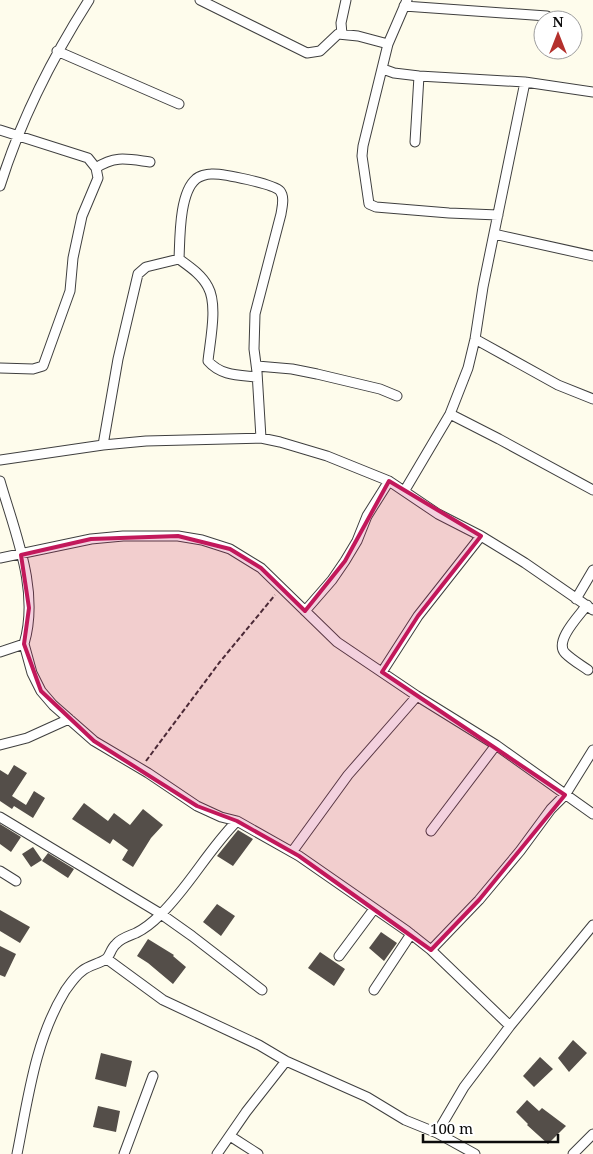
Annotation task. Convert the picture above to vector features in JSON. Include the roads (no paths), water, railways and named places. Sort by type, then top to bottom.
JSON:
[{"type":"street","points":[[0,186],[30,106],[58,51],[89,0]]},
{"type":"street","points":[[200,0],[307,53],[320,51],[338,34],[358,36],[388,44]]},
{"type":"street","points":[[342,34],[346,0]]},
{"type":"street","points":[[498,215],[376,207],[369,204],[362,156],[363,146],[388,44],[405,3],[533,15]]},
{"type":"street","points":[[58,51],[179,104]]},
{"type":"street","points":[[383,69],[419,76],[525,82],[593,92]]},
{"type":"street","points":[[415,142],[419,76]]},
{"type":"street","points":[[405,490],[450,414],[468,368],[525,82]]},
{"type":"street","points":[[0,130],[88,158],[96,168],[98,178],[82,216],[73,258],[70,291],[43,366],[33,369],[0,368]]},
{"type":"street","points":[[96,168],[107,160],[124,158],[150,162]]},
{"type":"street","points":[[179,260],[181,219],[189,189],[196,178],[209,174],[252,181],[272,186],[280,191],[283,197],[281,214],[255,314],[254,349],[258,377],[261,438]]},
{"type":"street","points":[[494,234],[593,256]]},
{"type":"street","points":[[103,445],[118,359],[138,274],[146,267],[179,260],[195,271],[208,286],[213,300],[208,361],[214,369],[224,373],[258,377]]},
{"type":"street","points":[[475,339],[558,385],[593,400]]},
{"type":"street","points":[[257,366],[292,369],[317,374],[380,389],[398,396]]},
{"type":"street","points":[[450,414],[593,490]]},
{"type":"street","points":[[0,460],[103,445],[146,441],[261,438],[327,456],[389,481],[405,490],[438,514],[481,536],[525,563],[590,608],[564,636],[562,644],[565,653],[588,670]]},
{"type":"street","points":[[0,481],[26,578],[29,608],[28,630],[24,644],[32,673],[41,692],[94,741],[197,806],[220,817],[237,821],[292,852],[411,934],[431,950],[510,1026]]},
{"type":"street","points":[[305,611],[345,562],[357,541],[367,516],[389,481]]},
{"type":"street","points":[[0,558],[91,539],[123,536],[178,536],[202,540],[230,549],[261,568],[337,642],[417,696],[496,745],[593,814]]},
{"type":"street","points":[[382,672],[418,616],[481,536]]},
{"type":"street","points":[[576,599],[593,570]]},
{"type":"street","points":[[0,652],[24,644]]},
{"type":"street","points":[[292,852],[348,775],[417,696]]},
{"type":"street","points":[[0,745],[27,738],[69,719]]},
{"type":"street","points":[[431,831],[496,745]]},
{"type":"street","points":[[431,950],[479,900],[520,851],[550,809],[565,794],[593,750]]},
{"type":"street","points":[[0,817],[160,914],[262,990]]},
{"type":"street","points":[[17,1154],[33,1073],[48,1024],[59,1001],[72,981],[82,971],[107,959],[115,944],[138,932],[160,914],[220,838],[237,821]]},
{"type":"street","points":[[0,871],[16,881]]},
{"type":"street","points":[[339,956],[374,908]]},
{"type":"street","points":[[437,1133],[464,1087],[510,1026],[593,927]]},
{"type":"street","points":[[374,990],[411,934]]},
{"type":"street","points":[[107,959],[163,1000],[259,1045],[286,1061],[367,1097],[405,1120],[437,1133],[475,1154]]},
{"type":"street","points":[[217,1154],[246,1112],[286,1061]]},
{"type":"street","points":[[124,1154],[153,1076]]},
{"type":"street","points":[[574,1154],[593,1134]]},
{"type":"street","points":[[230,1136],[258,1154]]}]
